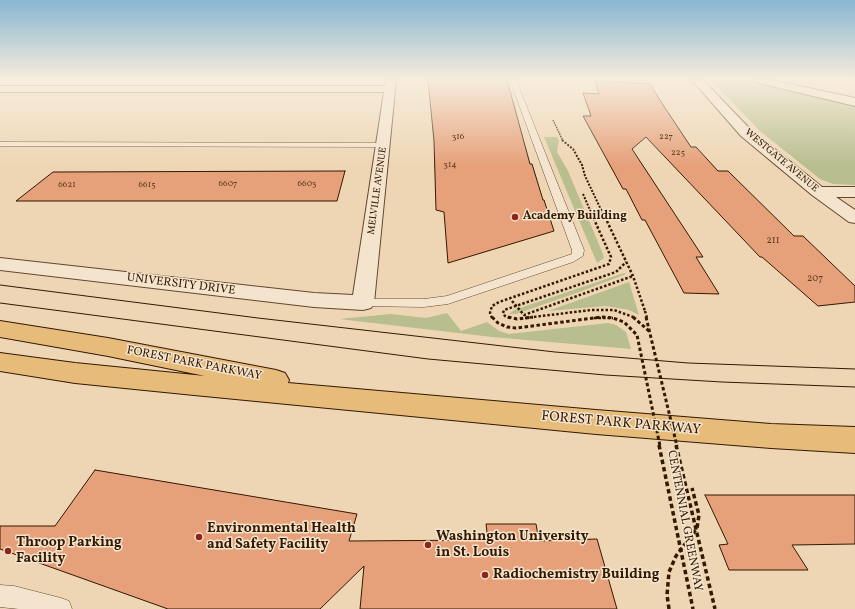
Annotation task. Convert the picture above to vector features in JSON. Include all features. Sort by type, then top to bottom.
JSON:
[{"type":"main road","name":"FOREST PARK PARKWAY","points":[[0,329],[108,347],[387,402]]},
{"type":"main road","name":"FOREST PARK PARKWAY","points":[[0,362],[75,373],[170,383],[596,422],[771,436],[855,440]]},
{"type":"street","name":"MELVILLE AVENUE","points":[[363,303],[388,108]]},
{"type":"street","name":"WESTGATE AVENUE","points":[[723,108],[746,133],[818,192],[855,218]]},
{"type":"street","points":[[818,192],[855,192]]},
{"type":"street","name":"UNIVERSITY DRIVE","points":[[0,264],[314,300],[363,303]]},
{"type":"lane","points":[[363,303],[424,304],[448,300],[569,260],[577,256],[578,250],[524,108]]},
{"type":"lane","points":[[0,144],[384,145]]},
{"type":"lane","points":[[0,596],[14,597],[61,609]]},
{"type":"path","points":[[506,295],[524,315],[633,276],[575,152],[563,141]]},
{"type":"path","name":"CENTENNIAL GREENWAY","points":[[590,210],[611,257],[609,264],[499,302],[492,306],[490,313],[492,318],[498,324],[516,328],[602,317],[614,318],[624,322],[637,335],[693,609]]},
{"type":"path","points":[[626,262],[616,272],[508,308],[504,310],[504,313],[505,316],[517,319],[591,310],[614,310],[636,318],[649,331]]},
{"type":"path","name":"CENTENNIAL GREENWAY","points":[[633,276],[646,311],[649,331],[715,609]]},
{"type":"path","points":[[669,609],[667,595],[669,572],[676,556],[697,528],[699,515],[692,488]]},
{"type":"green space","points":[[738,108],[855,108],[855,185],[833,184],[820,179],[760,131]]},
{"type":"green space","points":[[544,137],[557,137],[559,141],[557,152],[568,171],[603,254],[604,258],[597,263]]},
{"type":"green space","points":[[624,273],[626,274],[582,291],[516,314],[509,314],[514,310]]},
{"type":"green space","points":[[629,282],[639,315],[629,310],[606,306],[548,311]]},
{"type":"green space","points":[[447,313],[461,331],[487,322],[499,331],[509,334],[608,323],[616,325],[626,332],[631,349],[492,337],[339,319],[391,314],[426,318]]},
{"type":"building","points":[[431,108],[515,108],[530,164],[532,164],[554,231],[448,263],[444,212],[436,210],[434,141]]},
{"type":"building","points":[[588,108],[665,108],[691,147],[696,147],[718,171],[728,171],[794,236],[803,236],[855,286],[855,302],[818,306],[762,257],[760,257],[646,137],[632,149],[703,257],[696,257],[719,294],[684,293],[645,220],[642,220],[626,189],[623,189],[583,116],[591,116]]},
{"type":"building","points":[[345,171],[337,201],[16,201],[53,172]]},
{"type":"building","name":"Environmental Health and Safety Facility","points":[[95,470],[357,514],[349,541],[488,540],[486,524],[536,524],[539,541],[597,539],[617,609],[360,609],[364,566],[320,609],[168,609],[0,549],[0,526],[55,526]]},
{"type":"building","points":[[705,495],[855,495],[855,544],[792,545],[808,570],[729,570],[719,545],[728,544]]},
{"type":"tram line","points":[[0,285],[258,318],[555,352],[688,363],[855,369]]},
{"type":"tram line","points":[[0,303],[428,359],[605,375],[722,382],[855,387]]},
{"type":"place","name":"Academy Building","points":[[515,217]]},
{"type":"place","name":"Environmental Health and Safety Facility","points":[[199,537]]},
{"type":"place","name":"Washington University in St. Louis","points":[[428,545]]},
{"type":"place","name":"Throop Parking Facility","points":[[8,551]]},
{"type":"place","name":"Radiochemistry Building","points":[[485,575]]}]
